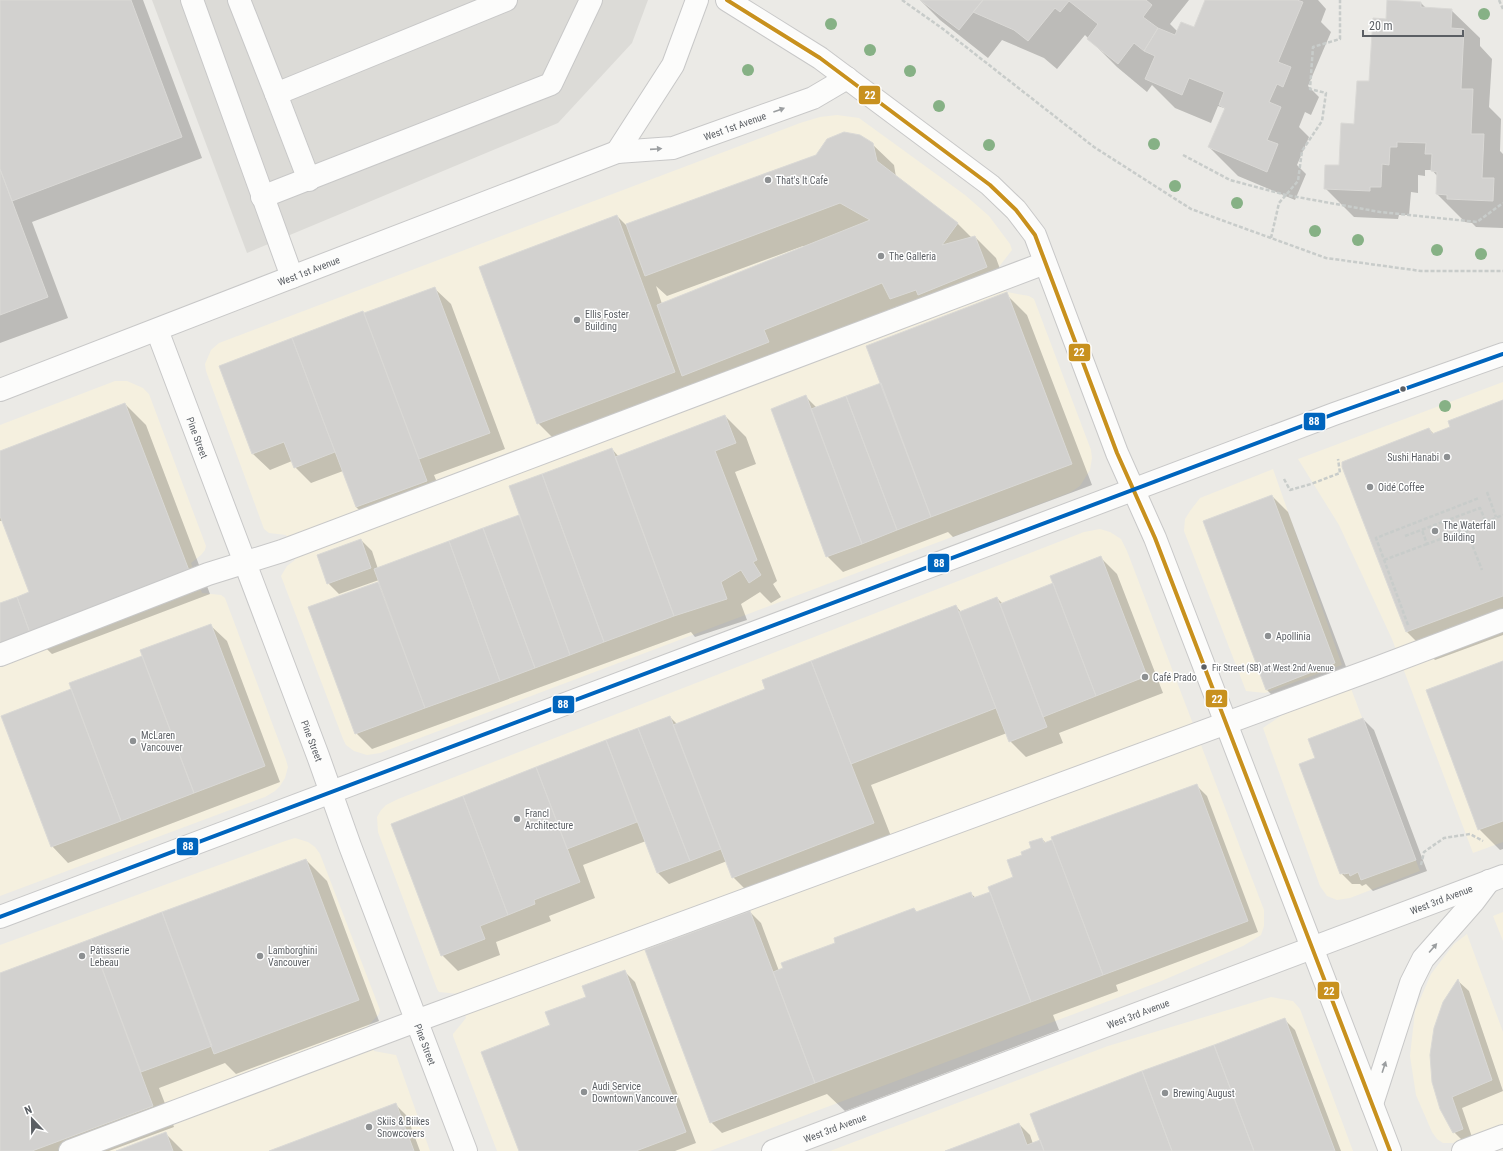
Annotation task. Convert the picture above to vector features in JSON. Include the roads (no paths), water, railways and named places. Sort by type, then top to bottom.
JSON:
[{"type":"street","points":[[239,0],[309,180]]},
{"type":"street","points":[[276,94],[506,0]]},
{"type":"street","points":[[262,197],[309,180],[551,84],[591,0]]},
{"type":"street","points":[[617,152],[673,66],[697,0]]},
{"type":"street","points":[[727,0],[820,58],[990,185],[1016,210],[1034,236],[1046,264],[1117,453],[1155,538],[1390,1151]]},
{"type":"street","points":[[191,1],[292,276]]},
{"type":"street","name":"West 1st Avenue","points":[[0,390],[157,330],[292,276],[617,152],[673,148],[813,98],[847,78]]},
{"type":"street","points":[[0,655],[208,574],[245,563],[326,534],[1046,264]]},
{"type":"street","name":"Pine Street","points":[[157,330],[466,1151]]},
{"type":"street","points":[[0,917],[1334,414],[1503,354]]},
{"type":"street","points":[[70,1151],[416,1021],[1503,620]]},
{"type":"street","points":[[1372,1104],[1411,983],[1423,960],[1496,878]]},
{"type":"street","name":"West 3rd Avenue","points":[[773,1151],[1496,878]]},
{"type":"street","points":[[1463,1151],[1503,1136]]},
{"type":"place","name":"That's It Cafe","points":[[768,180]]},
{"type":"place","name":"The Galleria","points":[[881,256]]},
{"type":"place","name":"Ellis Foster Building","points":[[577,320]]},
{"type":"place","name":"Sushi Hanabi","points":[[1447,457]]},
{"type":"place","name":"Oidé Coffee","points":[[1370,487]]},
{"type":"place","name":"The Waterfall Building","points":[[1435,531]]},
{"type":"place","name":"Apollinia","points":[[1268,636]]},
{"type":"place","name":"Fir Street (SB) at West 2nd Avenue","points":[[1204,667]]},
{"type":"place","name":"Café Prado","points":[[1145,677]]},
{"type":"place","name":"McLaren Vancouver","points":[[133,741]]},
{"type":"place","name":"Francl Architecture","points":[[517,819]]},
{"type":"place","name":"Pâtisserie Lebeau","points":[[82,956]]},
{"type":"place","name":"Lamborghini Vancouver","points":[[260,956]]},
{"type":"place","name":"Audi Service Downtown Vancouver","points":[[584,1092]]},
{"type":"place","name":"Brewing August","points":[[1165,1093]]},
{"type":"place","name":"Skiis & Biikes Snowcovers","points":[[369,1127]]}]
